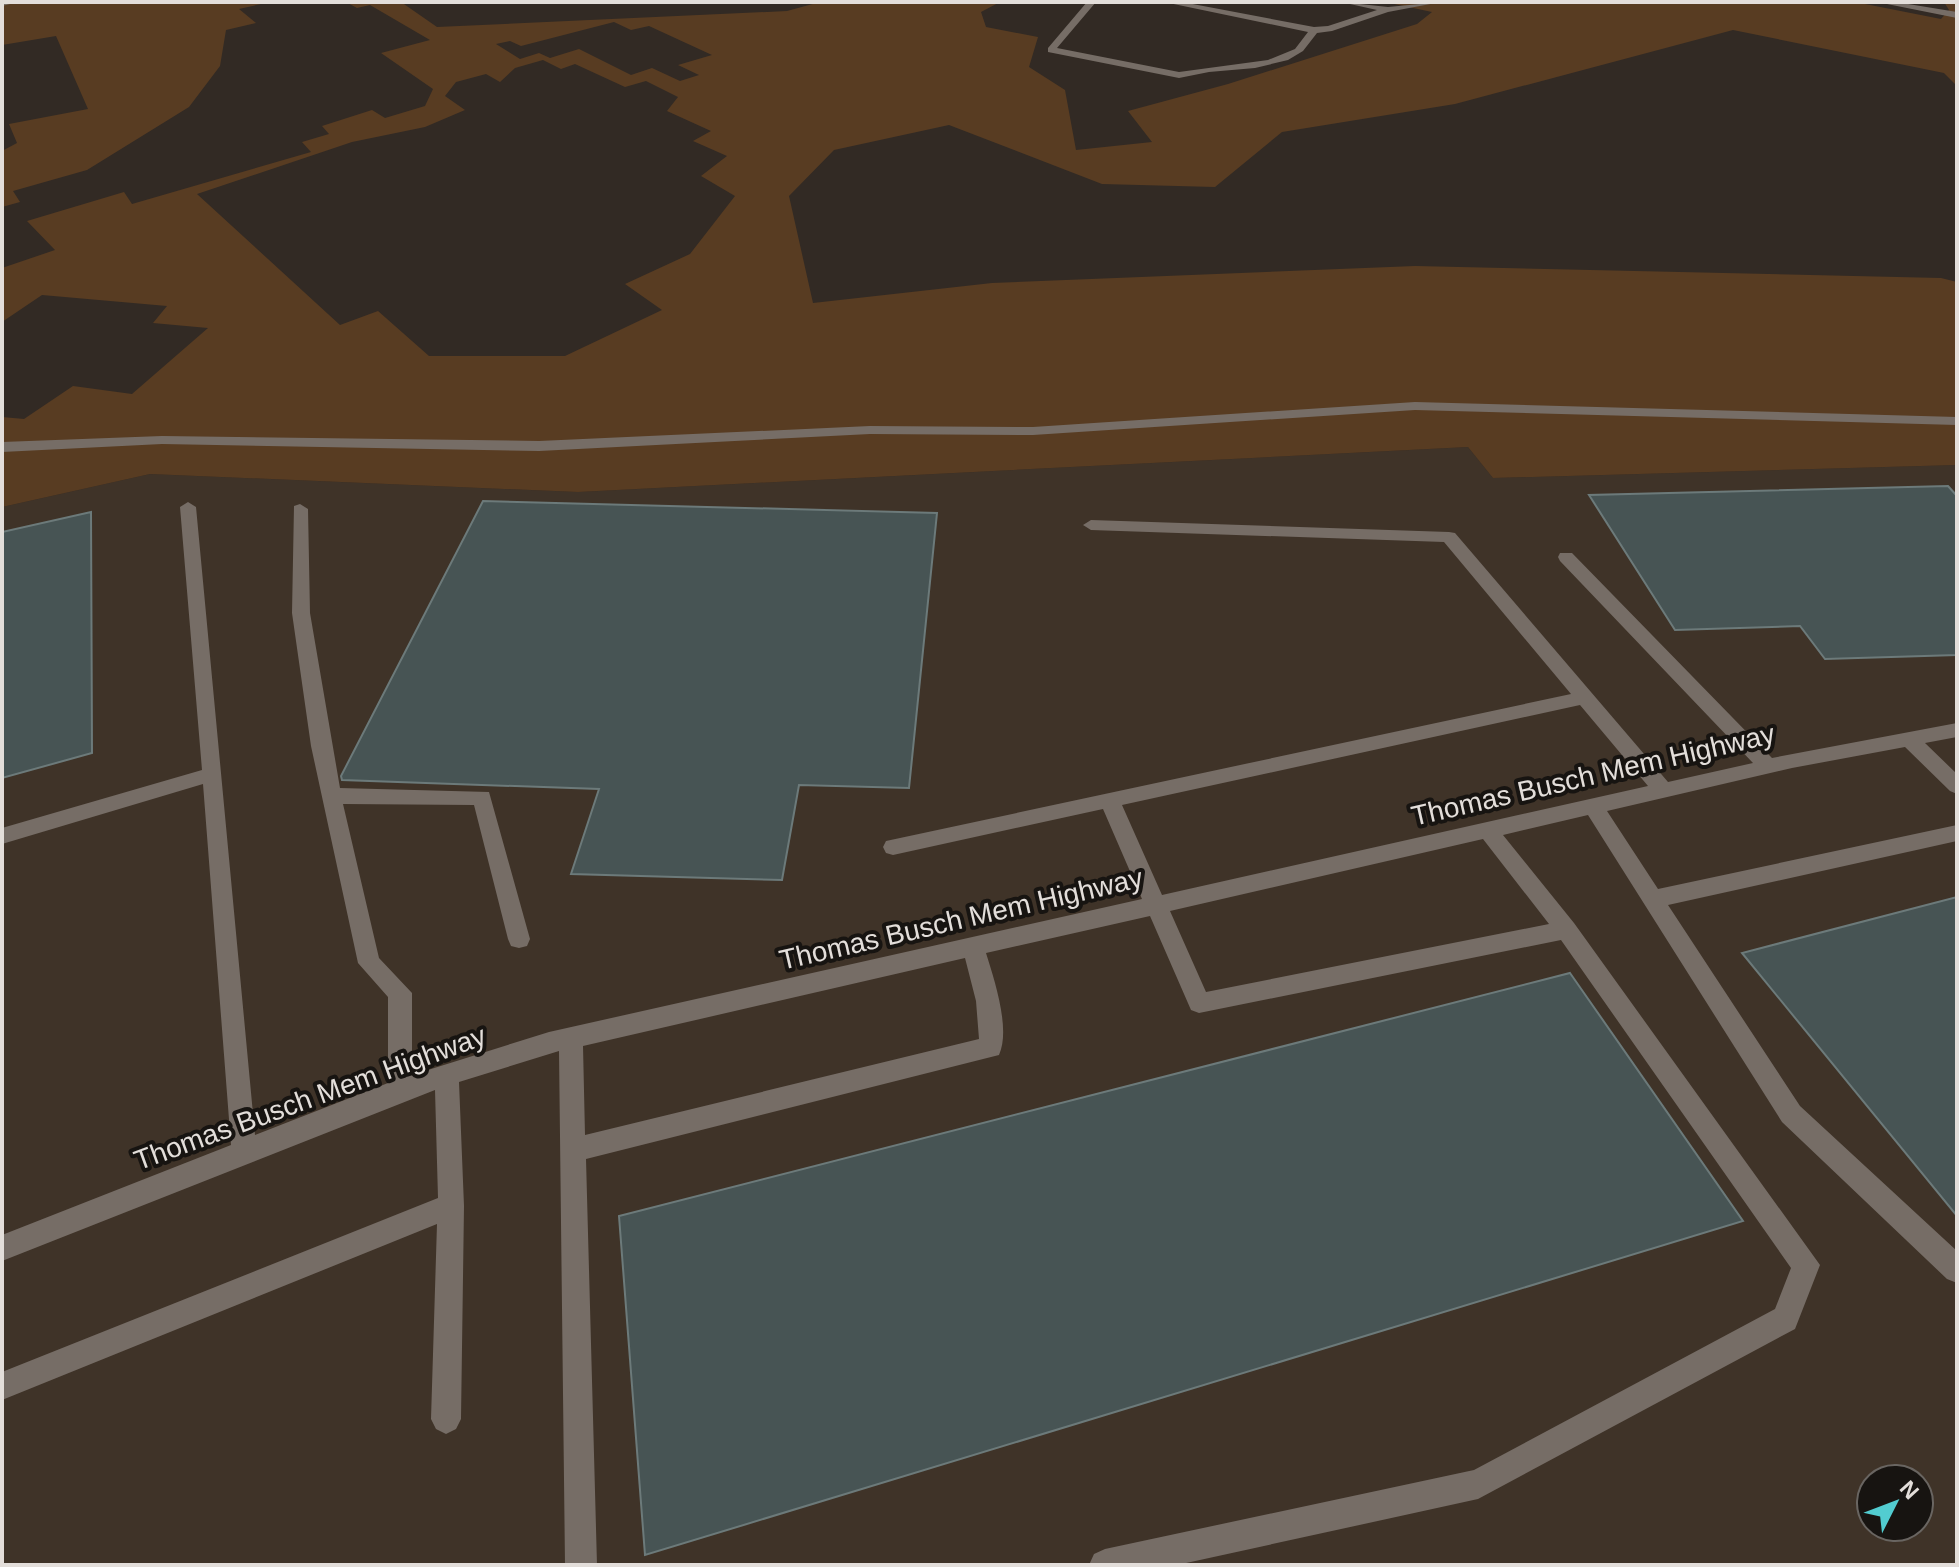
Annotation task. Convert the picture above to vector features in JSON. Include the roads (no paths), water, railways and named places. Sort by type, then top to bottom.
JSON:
[{"type":"street","points":[[2,3],[14,2]]},
{"type":"street","points":[[1092,2],[1051,50],[1179,75],[1191,70],[1263,65],[1299,50],[1314,30]]},
{"type":"street","points":[[1168,2],[1314,30],[1329,29],[1387,10],[1437,2]]},
{"type":"street","points":[[1345,2],[1387,10]]},
{"type":"street","points":[[1881,2],[1957,15]]},
{"type":"street","points":[[2,447],[162,440],[539,446],[870,430],[1033,431],[1415,406],[1957,421]]},
{"type":"street","points":[[188,507],[244,1152]]},
{"type":"street","points":[[300,509],[301,613],[321,746],[369,963],[400,993],[400,1090]]},
{"type":"street","points":[[1091,525],[1449,537],[1663,790]]},
{"type":"street","points":[[1566,557],[1768,766]]},
{"type":"street","points":[[893,847],[1586,697]]},
{"type":"street","name":"Thomas Busch Mem Highway","points":[[2,1248],[400,1090],[571,1038],[1768,766],[1957,730]]},
{"type":"street","points":[[1909,739],[1957,786]]},
{"type":"street","points":[[2,836],[212,774]]},
{"type":"street","points":[[333,796],[482,797],[519,939]]},
{"type":"street","points":[[1110,800],[1140,876],[1199,1003],[1566,930]]},
{"type":"street","points":[[1593,806],[1791,1114],[1957,1269]]},
{"type":"street","points":[[1105,1565],[1478,1484],[1785,1319],[1806,1265],[1566,930],[1487,830]]},
{"type":"street","points":[[1653,899],[1957,833]]},
{"type":"street","points":[[575,1150],[991,1047],[988,1001],[973,946]]},
{"type":"street","points":[[571,1038],[581,1565]]},
{"type":"street","points":[[446,1419],[451,1206],[447,1075]]},
{"type":"street","points":[[2,1386],[451,1206]]}]
